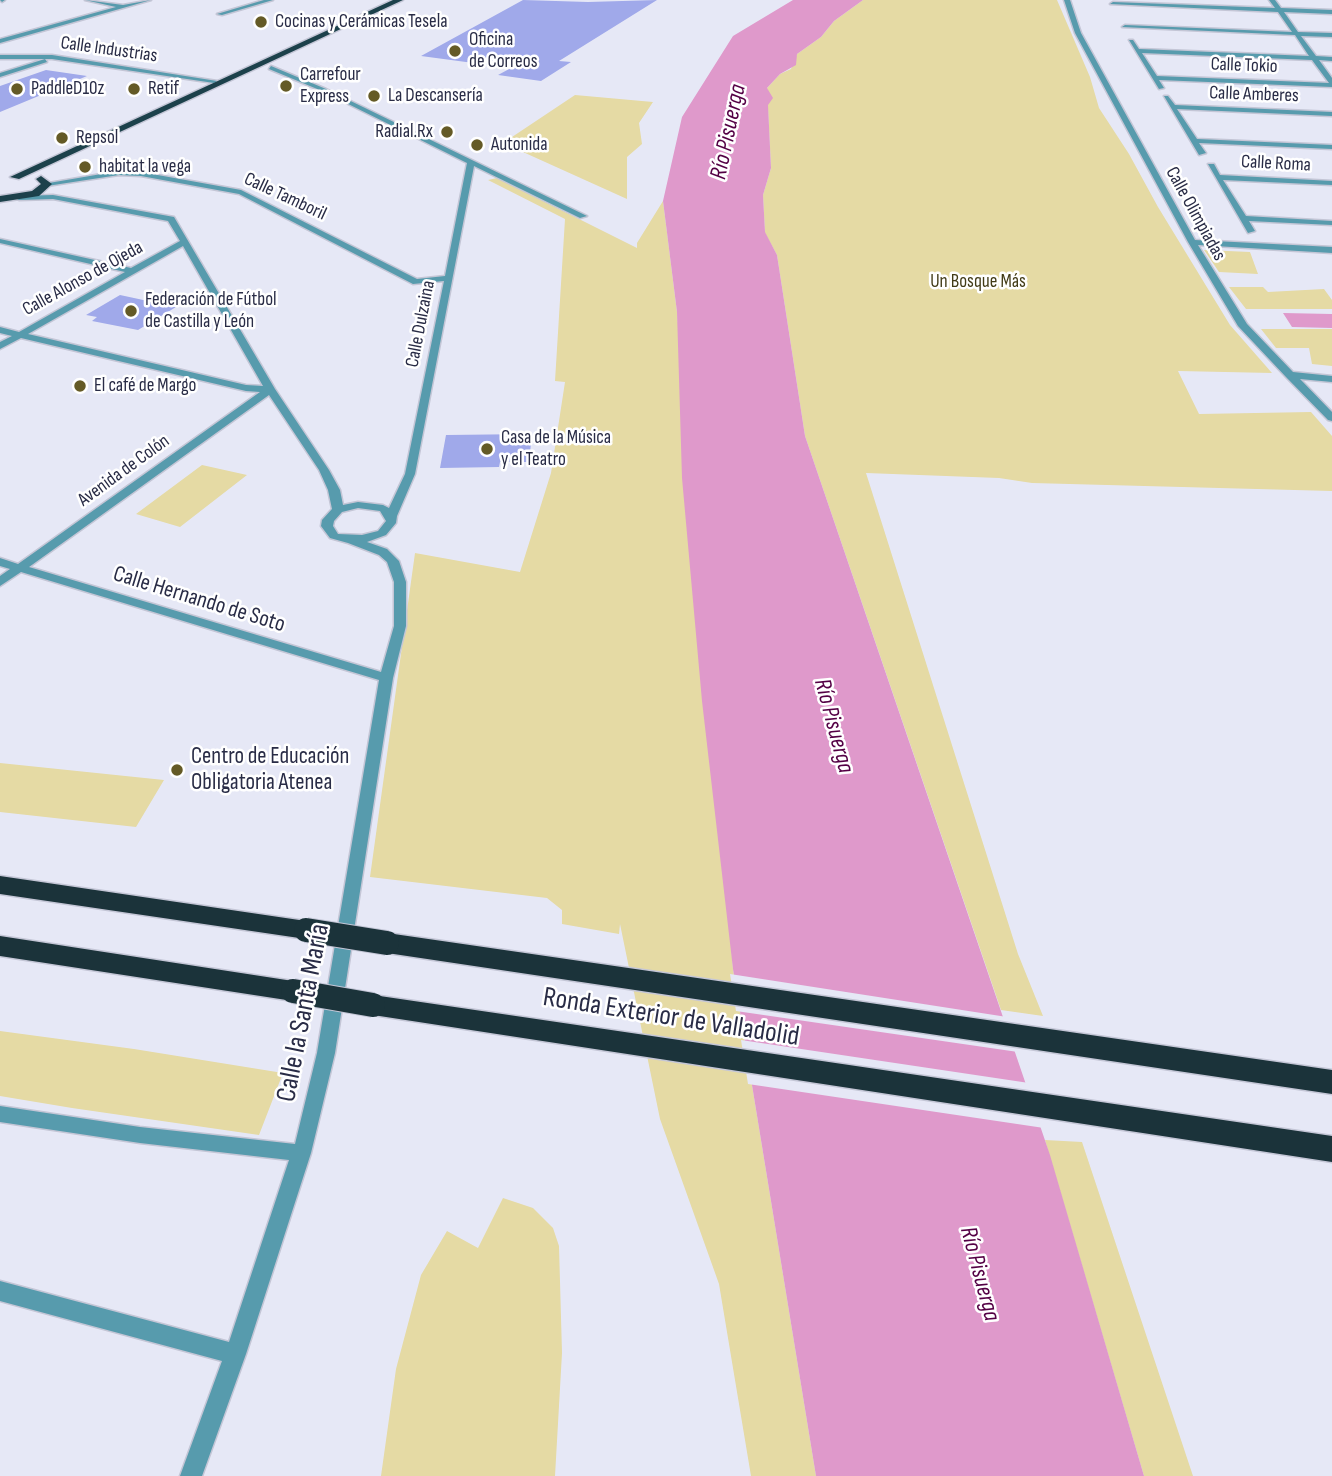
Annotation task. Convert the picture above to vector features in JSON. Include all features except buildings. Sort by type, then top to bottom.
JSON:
[{"type":"highway","points":[[1,180],[15,177],[399,0]]},
{"type":"highway","points":[[0,200],[19,198],[44,184],[58,163],[407,0]]},
{"type":"highway","points":[[15,177],[44,184]]},
{"type":"highway","name":"Ronda Exterior de Valladolid","points":[[0,885],[1332,1082]]},
{"type":"highway","name":"Ronda Exterior de Valladolid","points":[[0,946],[373,1005],[1332,1149]]},
{"type":"street","points":[[88,0],[123,7]]},
{"type":"street","points":[[0,41],[148,0]]},
{"type":"street","points":[[220,13],[270,0]]},
{"type":"street","name":"Calle Olimpiadas","points":[[1067,0],[1078,33],[1192,242],[1243,326],[1332,418]]},
{"type":"street","points":[[1272,0],[1332,84]]},
{"type":"street","points":[[1112,2],[1332,12]]},
{"type":"street","points":[[1112,2],[1130,38],[1161,88]]},
{"type":"street","points":[[1125,27],[1332,34]]},
{"type":"street","name":"Calle Tokio","points":[[1138,51],[1332,59]]},
{"type":"street","name":"Calle Industrias","points":[[0,57],[52,57],[214,81]]},
{"type":"street","points":[[0,75],[37,65],[52,57]]},
{"type":"street","points":[[271,68],[324,90],[583,216]]},
{"type":"street","name":"Calle Tokio","points":[[1154,78],[1332,84]]},
{"type":"street","name":"Calle Amberes","points":[[1166,97],[1202,153]]},
{"type":"street","name":"Calle Amberes","points":[[1174,107],[1332,114]]},
{"type":"street","points":[[1194,141],[1332,147]]},
{"type":"street","name":"Calle Dulzaina","points":[[382,533],[392,522],[391,516],[410,474],[471,162]]},
{"type":"street","name":"Calle Roma","points":[[1211,166],[1251,230]]},
{"type":"street","name":"Calle Tamboril","points":[[44,184],[119,173],[141,174],[241,192],[433,292],[446,292]]},
{"type":"street","name":"Calle Roma","points":[[1218,177],[1332,183]]},
{"type":"street","points":[[44,184],[53,197]]},
{"type":"street","points":[[19,198],[53,197],[171,219],[270,389],[334,490],[338,510]]},
{"type":"street","points":[[1243,218],[1332,223]]},
{"type":"street","points":[[0,241],[133,271]]},
{"type":"street","points":[[1192,242],[1332,250]]},
{"type":"street","name":"Calle Alonso de Ojeda","points":[[0,346],[183,243]]},
{"type":"street","points":[[416,282],[448,278]]},
{"type":"street","points":[[0,330],[246,388],[270,389]]},
{"type":"street","points":[[1289,375],[1332,379]]},
{"type":"street","name":"Avenida de Colón","points":[[0,582],[270,389]]},
{"type":"street","points":[[334,490],[364,505],[383,508],[391,516]]},
{"type":"street","points":[[383,552],[342,539],[329,531],[328,520],[338,510],[364,505],[403,491]]},
{"type":"street","points":[[352,540],[382,533]]},
{"type":"street","name":"Calle la Santa María","points":[[191,1476],[302,1153],[326,1053],[386,678],[400,626],[400,582],[393,561],[383,552],[382,533]]},
{"type":"street","name":"Calle Hernando de Soto","points":[[0,562],[386,678]]},
{"type":"street","points":[[0,1114],[140,1135],[302,1153]]},
{"type":"street","points":[[0,1291],[235,1354]]},
{"type":"green space","name":"Un Bosque Más","points":[[863,0],[1057,0],[1090,77],[1099,108],[1230,325],[1272,373],[1178,371],[1199,414],[1311,412],[1332,436],[1332,491],[1032,483],[999,478],[866,473],[1018,954],[1043,1016],[1001,1010],[805,436],[777,255],[765,233],[763,195],[771,168],[767,88],[780,74],[791,69],[797,54],[821,37],[834,21]]},
{"type":"green space","points":[[575,95],[653,102],[639,123],[642,144],[627,157],[627,199],[503,143]]},
{"type":"green space","points":[[497,178],[637,248],[637,243],[663,201],[677,312],[733,969],[816,1476],[751,1476],[719,1284],[660,1119],[620,924],[619,934],[562,924],[562,910],[547,898],[370,877],[415,553],[520,572],[551,473],[565,382],[555,381],[565,219],[488,180]]},
{"type":"green space","points":[[1204,250],[1250,252],[1258,274],[1219,272]]},
{"type":"green space","points":[[1229,287],[1263,287],[1268,292],[1324,289],[1332,300],[1332,309],[1246,309]]},
{"type":"green space","points":[[1261,329],[1332,329],[1332,366],[1312,364],[1309,348],[1276,348]]},
{"type":"green space","points":[[202,465],[247,475],[180,527],[136,514]]},
{"type":"green space","points":[[0,763],[164,780],[136,827],[0,812]]},
{"type":"green space","points":[[0,1031],[283,1073],[259,1135],[72,1108],[0,1096]]},
{"type":"green space","points":[[1045,1140],[1082,1142],[1193,1476],[1144,1476]]},
{"type":"green space","points":[[503,1198],[533,1208],[553,1228],[559,1246],[562,1353],[555,1476],[381,1476],[396,1369],[421,1275],[447,1231],[478,1248]]},
{"type":"water","name":"Río Pisuerga","points":[[793,0],[863,0],[834,21],[821,37],[797,54],[796,65],[780,74],[767,88],[773,98],[768,105],[771,168],[763,195],[765,232],[777,255],[805,436],[1050,1155],[1144,1476],[816,1476],[733,969],[702,701],[682,478],[677,312],[663,201],[682,117],[733,36]]},
{"type":"water","points":[[1283,313],[1332,314],[1332,328],[1292,327]]},
{"type":"pier","points":[[730,974],[1007,1017],[1018,1052],[736,1011]]},
{"type":"pier","points":[[741,1040],[1029,1083],[1044,1128],[748,1084]]},
{"type":"place","name":"Cocinas y Cerámicas Tesela","points":[[261,22]]},
{"type":"place","name":"Oficina de Correos","points":[[455,51]]},
{"type":"place","name":"Carrefour Express","points":[[286,86]]},
{"type":"place","name":"PaddleD10z","points":[[17,89]]},
{"type":"place","name":"Retif","points":[[134,89]]},
{"type":"place","name":"La Descansería","points":[[374,96]]},
{"type":"place","name":"Radial.Rx","points":[[447,132]]},
{"type":"place","name":"Repsol","points":[[62,138]]},
{"type":"place","name":"Autonida","points":[[477,145]]},
{"type":"place","name":"habitat la vega","points":[[85,167]]},
{"type":"place","name":"Federación de Fútbol de Castilla y León","points":[[131,311]]},
{"type":"place","name":"El café de Margo","points":[[80,386]]},
{"type":"place","name":"Casa de la Música y el Teatro","points":[[487,449]]},
{"type":"place","name":"Centro de Educación Obligatoria Atenea","points":[[177,770]]}]
